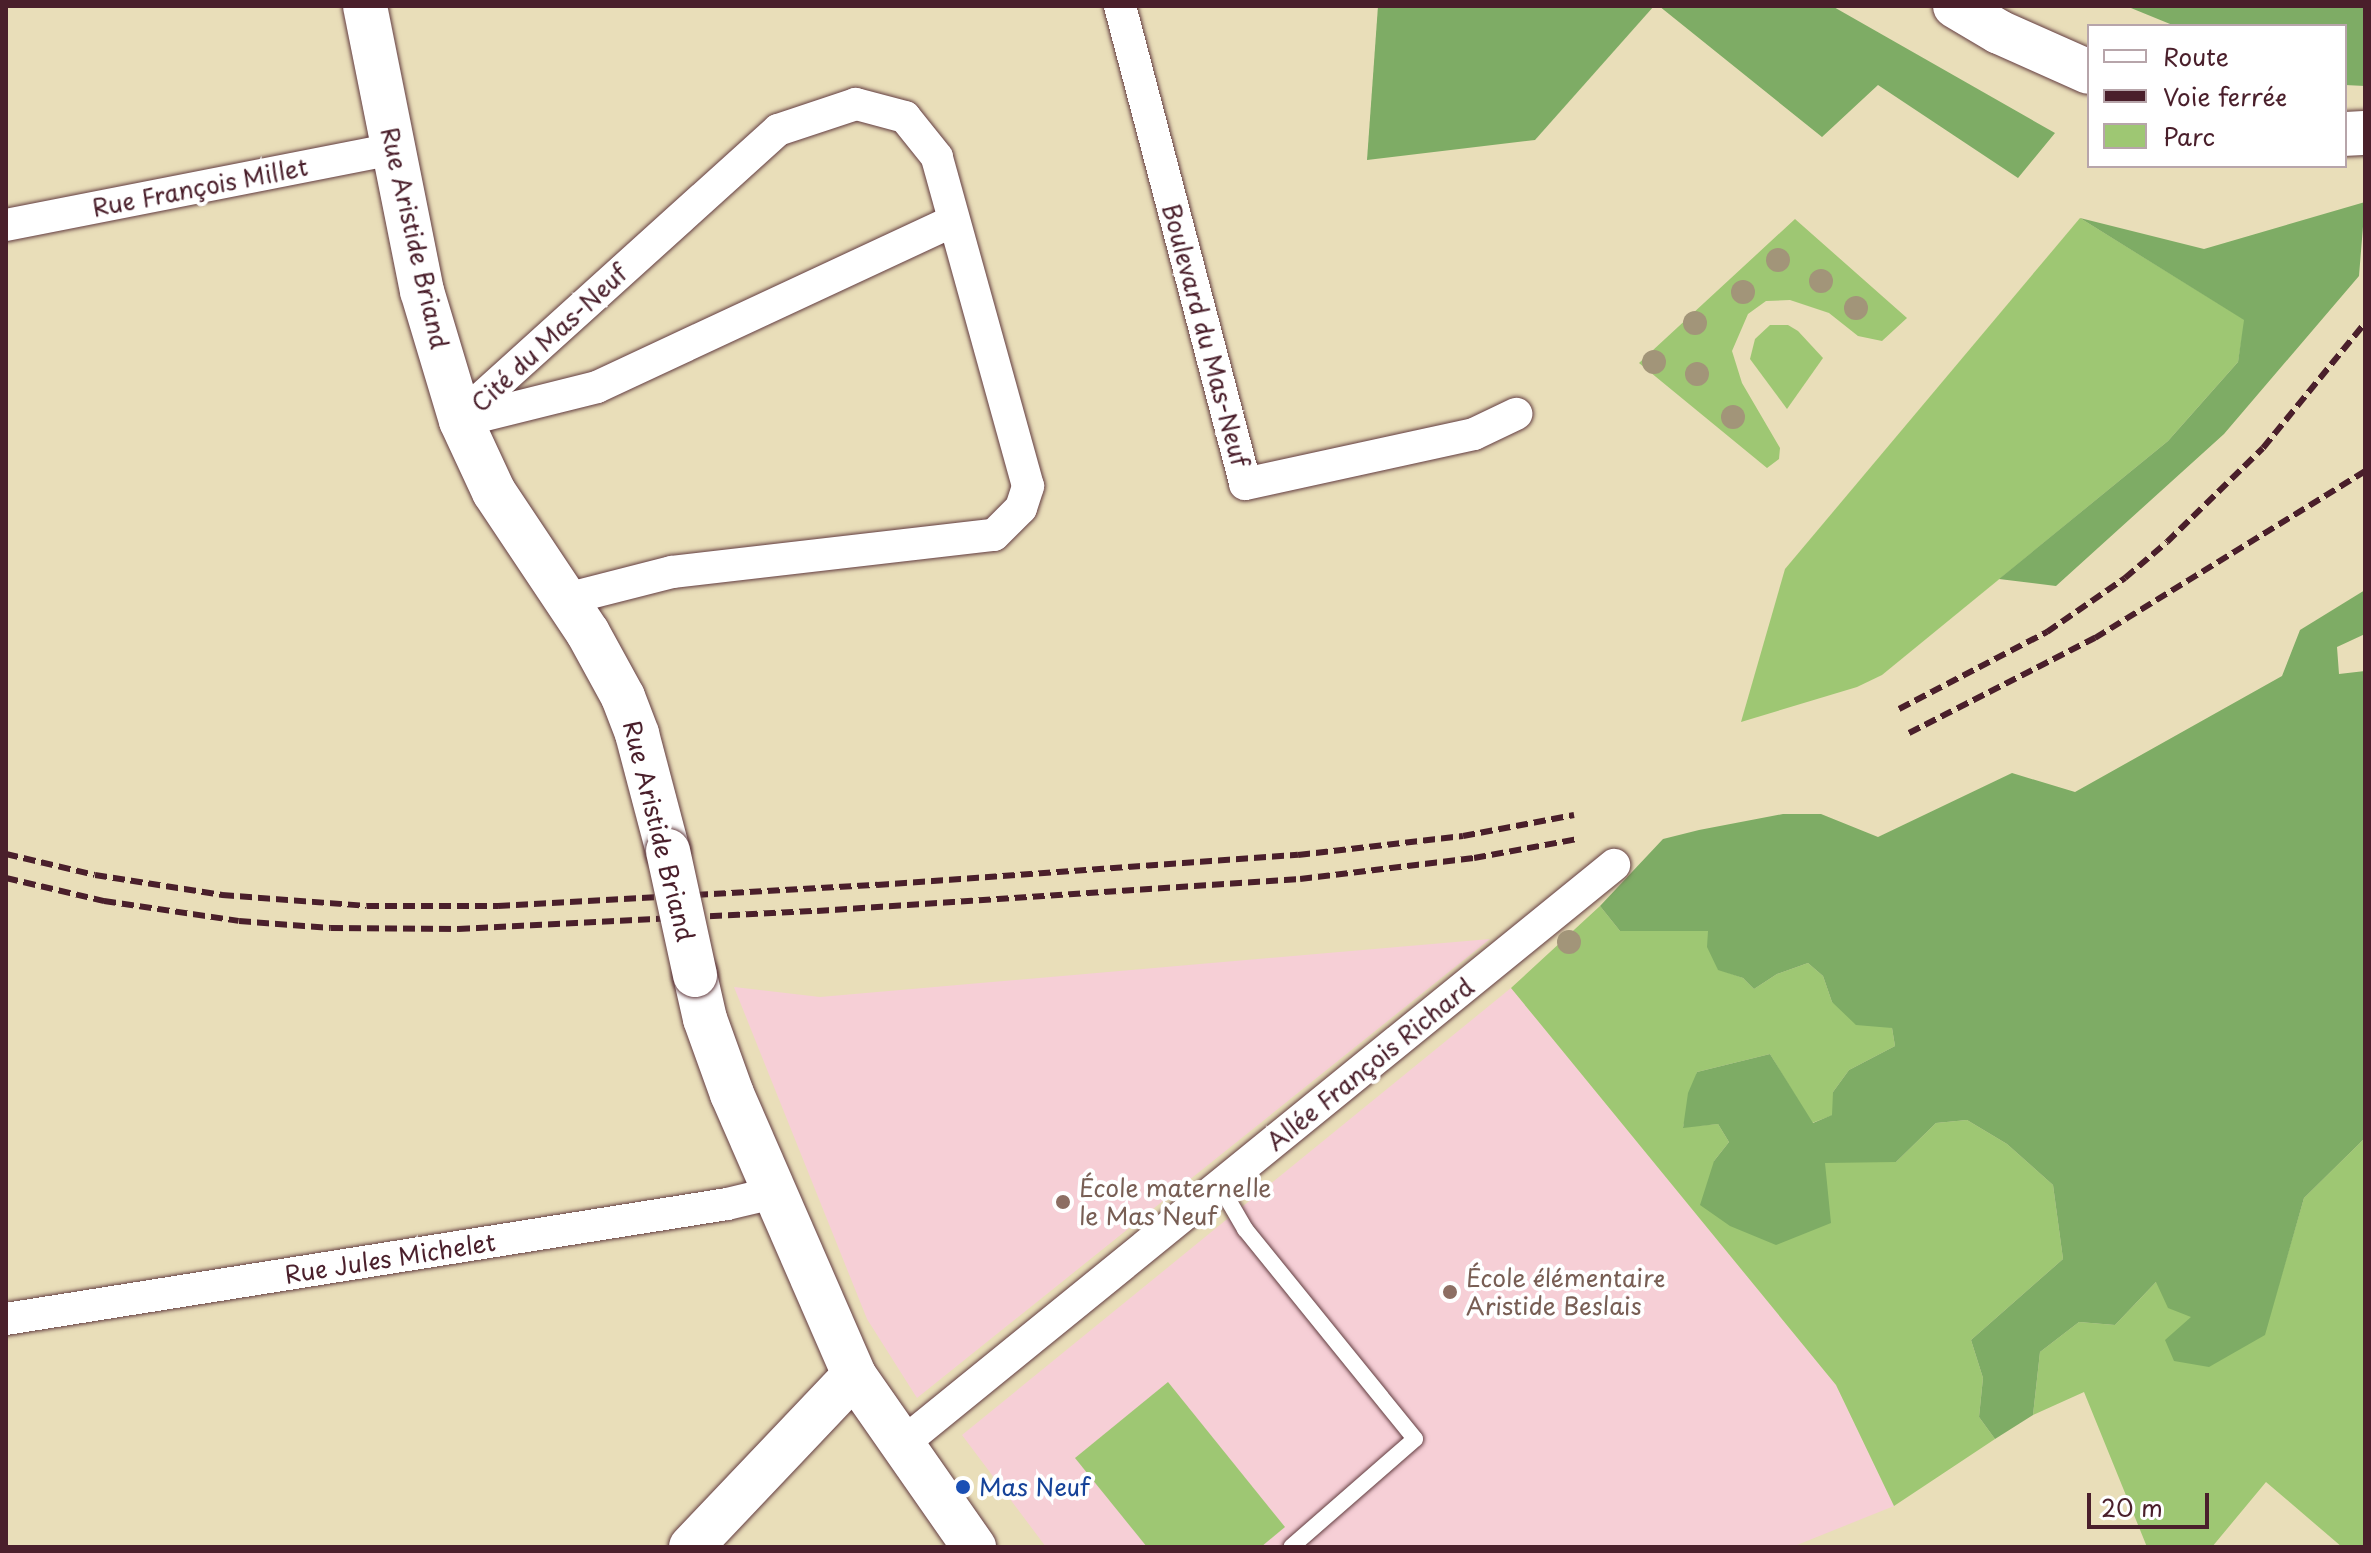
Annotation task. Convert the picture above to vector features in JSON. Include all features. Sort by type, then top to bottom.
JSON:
[{"type":"main road","name":"Rue Aristide Briand","points":[[365,6],[422,291],[461,421],[494,492],[566,599],[623,697],[637,734],[668,851],[695,975],[718,1057],[773,1193],[854,1375],[974,1547]]},
{"type":"main road","points":[[1955,6],[1999,32],[2087,71]]},
{"type":"main road","points":[[691,1547],[854,1375]]},
{"type":"street","name":"Boulevard du Mas-Neuf","points":[[1120,6],[1245,484],[1474,434],[1516,414]]},
{"type":"street","name":"Cité du Mas-Neuf","points":[[461,421],[476,403],[778,130],[856,104],[905,117],[937,157],[1028,486],[1021,508],[994,535],[672,572],[566,599]]},
{"type":"street","name":"Rue François Millet","points":[[6,225],[394,149]]},
{"type":"street","name":"Cité du Mas-Neuf","points":[[461,421],[597,387],[953,221]]},
{"type":"street","name":"Allée François Richard","points":[[902,1444],[1614,865]]},
{"type":"street","name":"Rue Jules Michelet","points":[[6,1319],[727,1204],[773,1193]]},
{"type":"lane","points":[[1220,1186],[1245,1229],[1415,1439],[1291,1547]]},
{"type":"shaded area","points":[[1490,939],[917,1398],[867,1319],[734,987],[820,997]]},
{"type":"shaded area","name":"École élémentaire Aristide Beslais","points":[[1511,988],[1836,1385],[1894,1506],[1792,1547],[1046,1547],[962,1435]]},
{"type":"green space","points":[[1378,6],[1654,6],[1535,140],[1367,160]]},
{"type":"green space","points":[[1659,6],[1832,6],[2055,133],[2018,178],[1878,85],[1822,137]]},
{"type":"green space","points":[[2126,6],[2365,6],[2365,86],[2347,85],[2347,24],[2170,24]]},
{"type":"green space","points":[[2365,202],[2359,276],[2224,434],[2056,586],[1999,579],[2168,441],[2238,362],[2244,320],[2080,218],[2204,249]]},
{"type":"green space","points":[[2080,218],[2245,320],[2238,362],[2168,441],[1882,675],[1857,687],[1741,722],[1785,569]]},
{"type":"green space","points":[[1795,219],[1907,318],[1882,341],[1858,336],[1829,313],[1790,300],[1766,301],[1748,314],[1732,351],[1742,383],[1780,448],[1779,459],[1767,468],[1639,363]]},
{"type":"green space","points":[[1770,325],[1788,325],[1798,331],[1823,358],[1787,409],[1750,359],[1755,339]]},
{"type":"green space","points":[[2365,590],[2365,634],[2337,647],[2339,674],[2365,671],[2365,1138],[2304,1198],[2265,1335],[2209,1367],[2174,1361],[2165,1340],[2191,1317],[2168,1308],[2156,1282],[2115,1325],[2079,1322],[2040,1352],[2033,1415],[1995,1439],[1979,1417],[1983,1378],[1971,1340],[2063,1259],[2053,1185],[2007,1144],[1967,1120],[1936,1123],[1896,1162],[1825,1163],[1831,1223],[1776,1245],[1730,1226],[1700,1205],[1714,1161],[1729,1142],[1718,1124],[1683,1128],[1688,1093],[1697,1072],[1770,1054],[1813,1123],[1832,1115],[1833,1092],[1849,1070],[1895,1046],[1892,1028],[1856,1025],[1832,1002],[1823,976],[1808,963],[1777,974],[1754,989],[1743,978],[1718,970],[1707,947],[1708,931],[1620,931],[1600,906],[1663,839],[1699,830],[1783,814],[1821,814],[1878,837],[2012,773],[2075,792],[2282,676],[2300,630]]},
{"type":"green space","points":[[1600,906],[1620,931],[1708,931],[1718,969],[1743,978],[1754,989],[1777,974],[1808,963],[1823,976],[1832,1002],[1892,1028],[1895,1046],[1849,1070],[1833,1092],[1833,1115],[1812,1123],[1770,1054],[1697,1072],[1683,1127],[1718,1124],[1729,1142],[1714,1161],[1896,1162],[1936,1123],[1967,1120],[2007,1144],[2053,1185],[2063,1259],[1971,1340],[1983,1378],[1979,1417],[1995,1439],[1894,1506],[1836,1385],[1511,988]]},
{"type":"green space","points":[[2365,1138],[2365,1547],[2342,1547],[2266,1482],[2212,1547],[2147,1547],[2084,1392],[2033,1415],[2040,1352],[2079,1322],[2115,1325],[2157,1281],[2264,1335],[2304,1198]]},
{"type":"green space","points":[[1168,1382],[1285,1527],[1261,1547],[1147,1547],[1075,1458]]},
{"type":"railway","points":[[1899,709],[2047,632],[2125,578],[2167,542],[2263,448],[2365,323]]},
{"type":"railway","points":[[1909,733],[2095,638],[2365,471]]},
{"type":"railway","points":[[6,854],[95,875],[222,895],[367,906],[498,906],[877,885],[1298,855],[1463,836],[1574,815]]},
{"type":"railway","points":[[6,878],[104,901],[239,921],[331,928],[458,929],[817,911],[1300,879],[1474,858],[1578,839]]},
{"type":"place","name":"École maternelle le Mas Neuf","points":[[1063,1202]]},
{"type":"place","name":"École élémentaire Aristide Beslais","points":[[1450,1292]]},
{"type":"place","name":"Mas Neuf","points":[[963,1487]]}]
